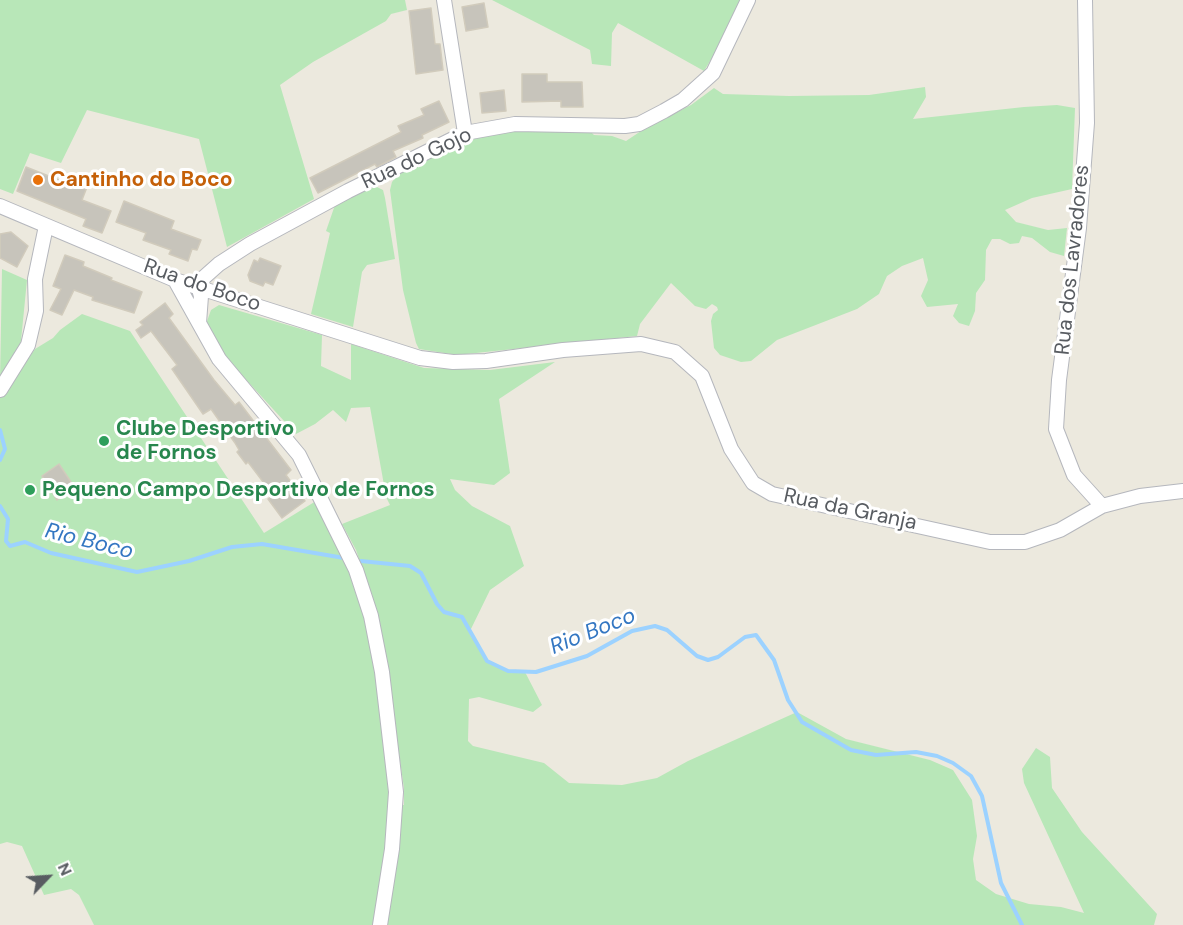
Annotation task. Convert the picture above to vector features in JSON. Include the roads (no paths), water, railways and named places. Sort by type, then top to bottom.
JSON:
[{"type":"street","points":[[444,0],[465,133]]},
{"type":"street","name":"Rua do Gojo","points":[[198,286],[210,271],[250,244],[398,165],[465,133],[515,124],[625,126],[652,118],[683,100],[713,72],[748,0]]},
{"type":"street","name":"Rua dos Lavradores","points":[[1085,0],[1087,123],[1079,228],[1059,380],[1056,429],[1074,475],[1102,506]]},
{"type":"street","name":"Rua do Boco","points":[[0,206],[175,280],[409,355]]},
{"type":"street","points":[[0,390],[28,345],[36,311],[35,279],[46,226]]},
{"type":"street","points":[[175,280],[219,359],[299,455],[356,570],[371,616],[382,672],[396,792],[392,849],[380,925]]},
{"type":"street","points":[[198,286],[201,296],[199,324]]},
{"type":"street","name":"Rua da Granja","points":[[409,355],[453,362],[630,345],[661,347],[675,352],[702,375],[731,448],[753,483],[772,494],[990,542],[1025,542],[1060,530],[1102,506],[1140,496],[1183,491]]},
{"type":"waterway","name":"Rio Boco","points":[[0,430],[5,449],[0,460]]},
{"type":"waterway","name":"Rio Boco","points":[[0,506],[8,519],[6,541],[10,546],[25,542],[51,553],[137,572],[189,561],[232,547],[262,544],[344,558]]},
{"type":"waterway","name":"Rio Boco","points":[[361,561],[410,566],[421,573],[437,604],[444,612],[462,617],[487,661],[508,671],[536,672],[587,656],[632,631],[655,626],[667,630],[697,656],[708,660],[718,657],[745,637],[756,635],[774,660],[788,700],[802,722],[851,750],[876,755],[916,752],[937,756],[953,763],[971,776],[982,796],[1001,883],[1022,925]]},
{"type":"place","name":"Cantinho do Boco","points":[[38,180]]},
{"type":"place","name":"Clube Desportivo de Fornos","points":[[104,441]]},
{"type":"place","name":"Pequeno Campo Desportivo de Fornos","points":[[30,490]]}]
